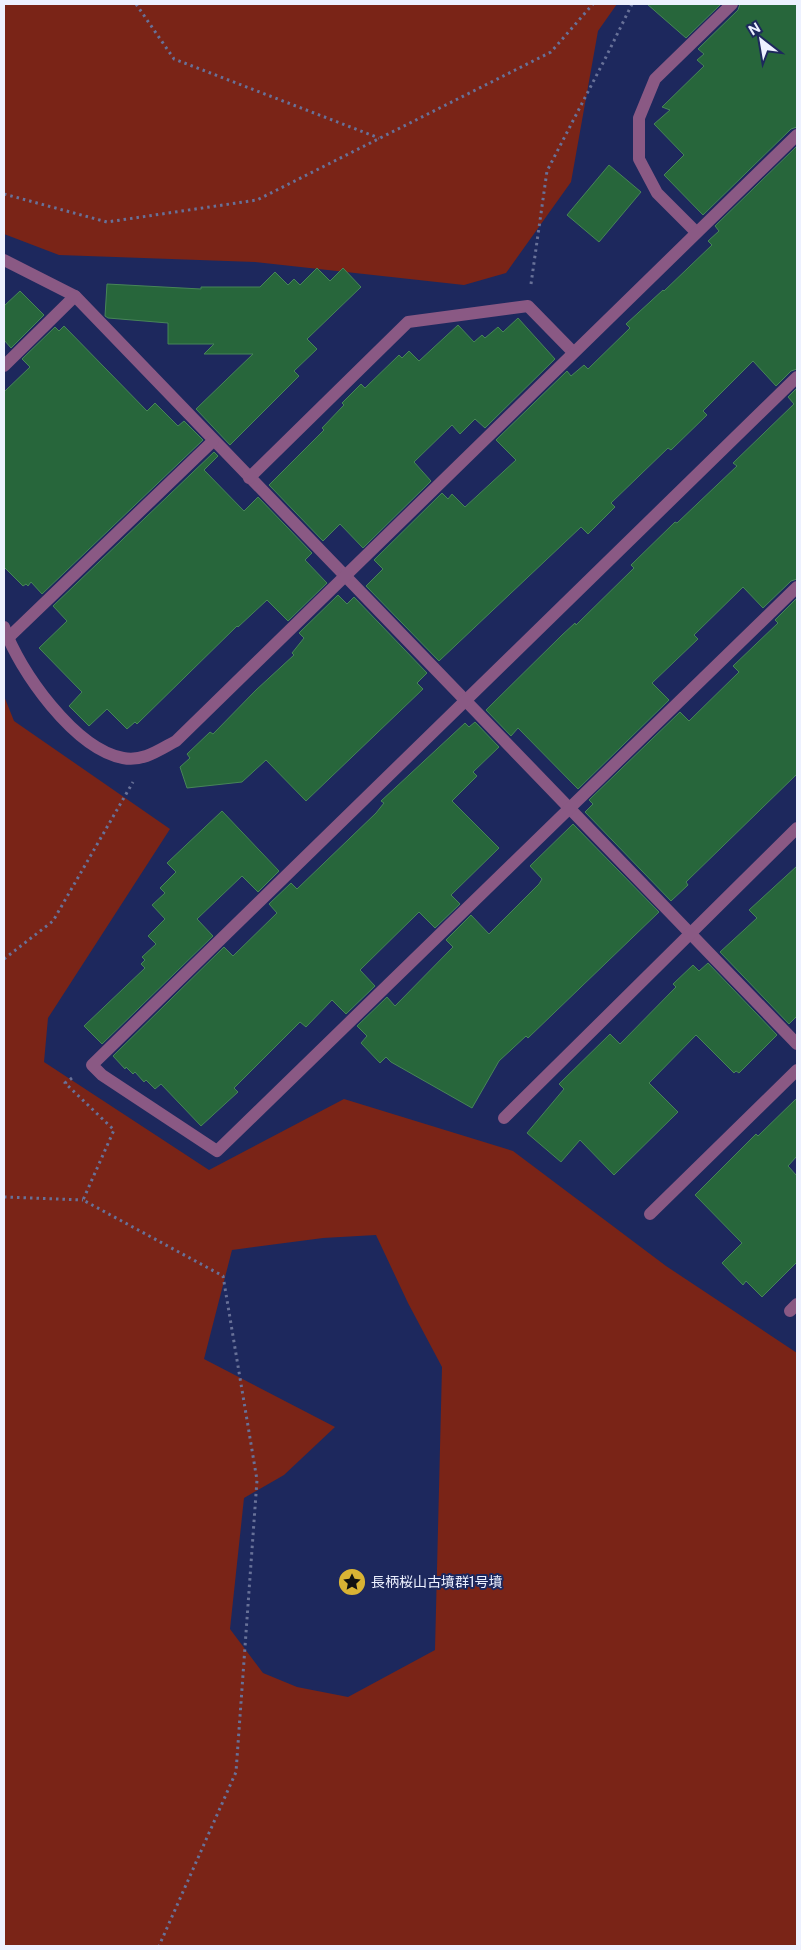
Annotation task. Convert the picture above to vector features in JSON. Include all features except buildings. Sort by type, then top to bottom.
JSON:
[{"type":"street","points":[[696,232],[657,193],[639,159],[640,118],[655,79],[732,4]]},
{"type":"street","points":[[213,441],[6,632],[27,672],[60,717],[96,748],[124,758],[146,757],[176,741],[346,578],[696,232],[797,135]]},
{"type":"street","points":[[4,260],[75,296],[797,1044]]},
{"type":"street","points":[[4,366],[75,296]]},
{"type":"street","points":[[249,478],[408,322],[528,306],[574,352]]},
{"type":"street","points":[[797,376],[92,1065],[102,1075],[217,1151],[797,587]]},
{"type":"street","points":[[504,1118],[797,828]]},
{"type":"street","points":[[650,1214],[797,1070]]},
{"type":"path","points":[[136,4],[174,59],[379,138]]},
{"type":"path","points":[[4,194],[107,222],[257,200],[550,52],[594,4]]},
{"type":"path","points":[[528,306],[547,172],[632,4]]},
{"type":"path","points":[[4,959],[53,921],[146,757]]},
{"type":"path","points":[[83,1200],[114,1130],[64,1083],[92,1065]]},
{"type":"path","points":[[4,1197],[83,1200],[223,1276],[257,1480],[236,1772],[159,1946]]},
{"type":"shaded area","points":[[4,4],[617,4],[598,31],[571,182],[506,273],[464,285],[255,262],[59,255],[4,234]]},
{"type":"shaded area","points":[[4,696],[14,721],[170,829],[48,1018],[44,1062],[209,1170],[344,1099],[513,1151],[666,1266],[797,1353],[797,1946],[4,1946]],"holes":[[[376,1235],[408,1303],[442,1367],[435,1650],[348,1697],[297,1687],[263,1673],[230,1629],[244,1498],[284,1475],[335,1427],[204,1359],[232,1250],[323,1238]]]},
{"type":"place","name":"長柄桜山古墳群1号墳","points":[[352,1582]]}]
